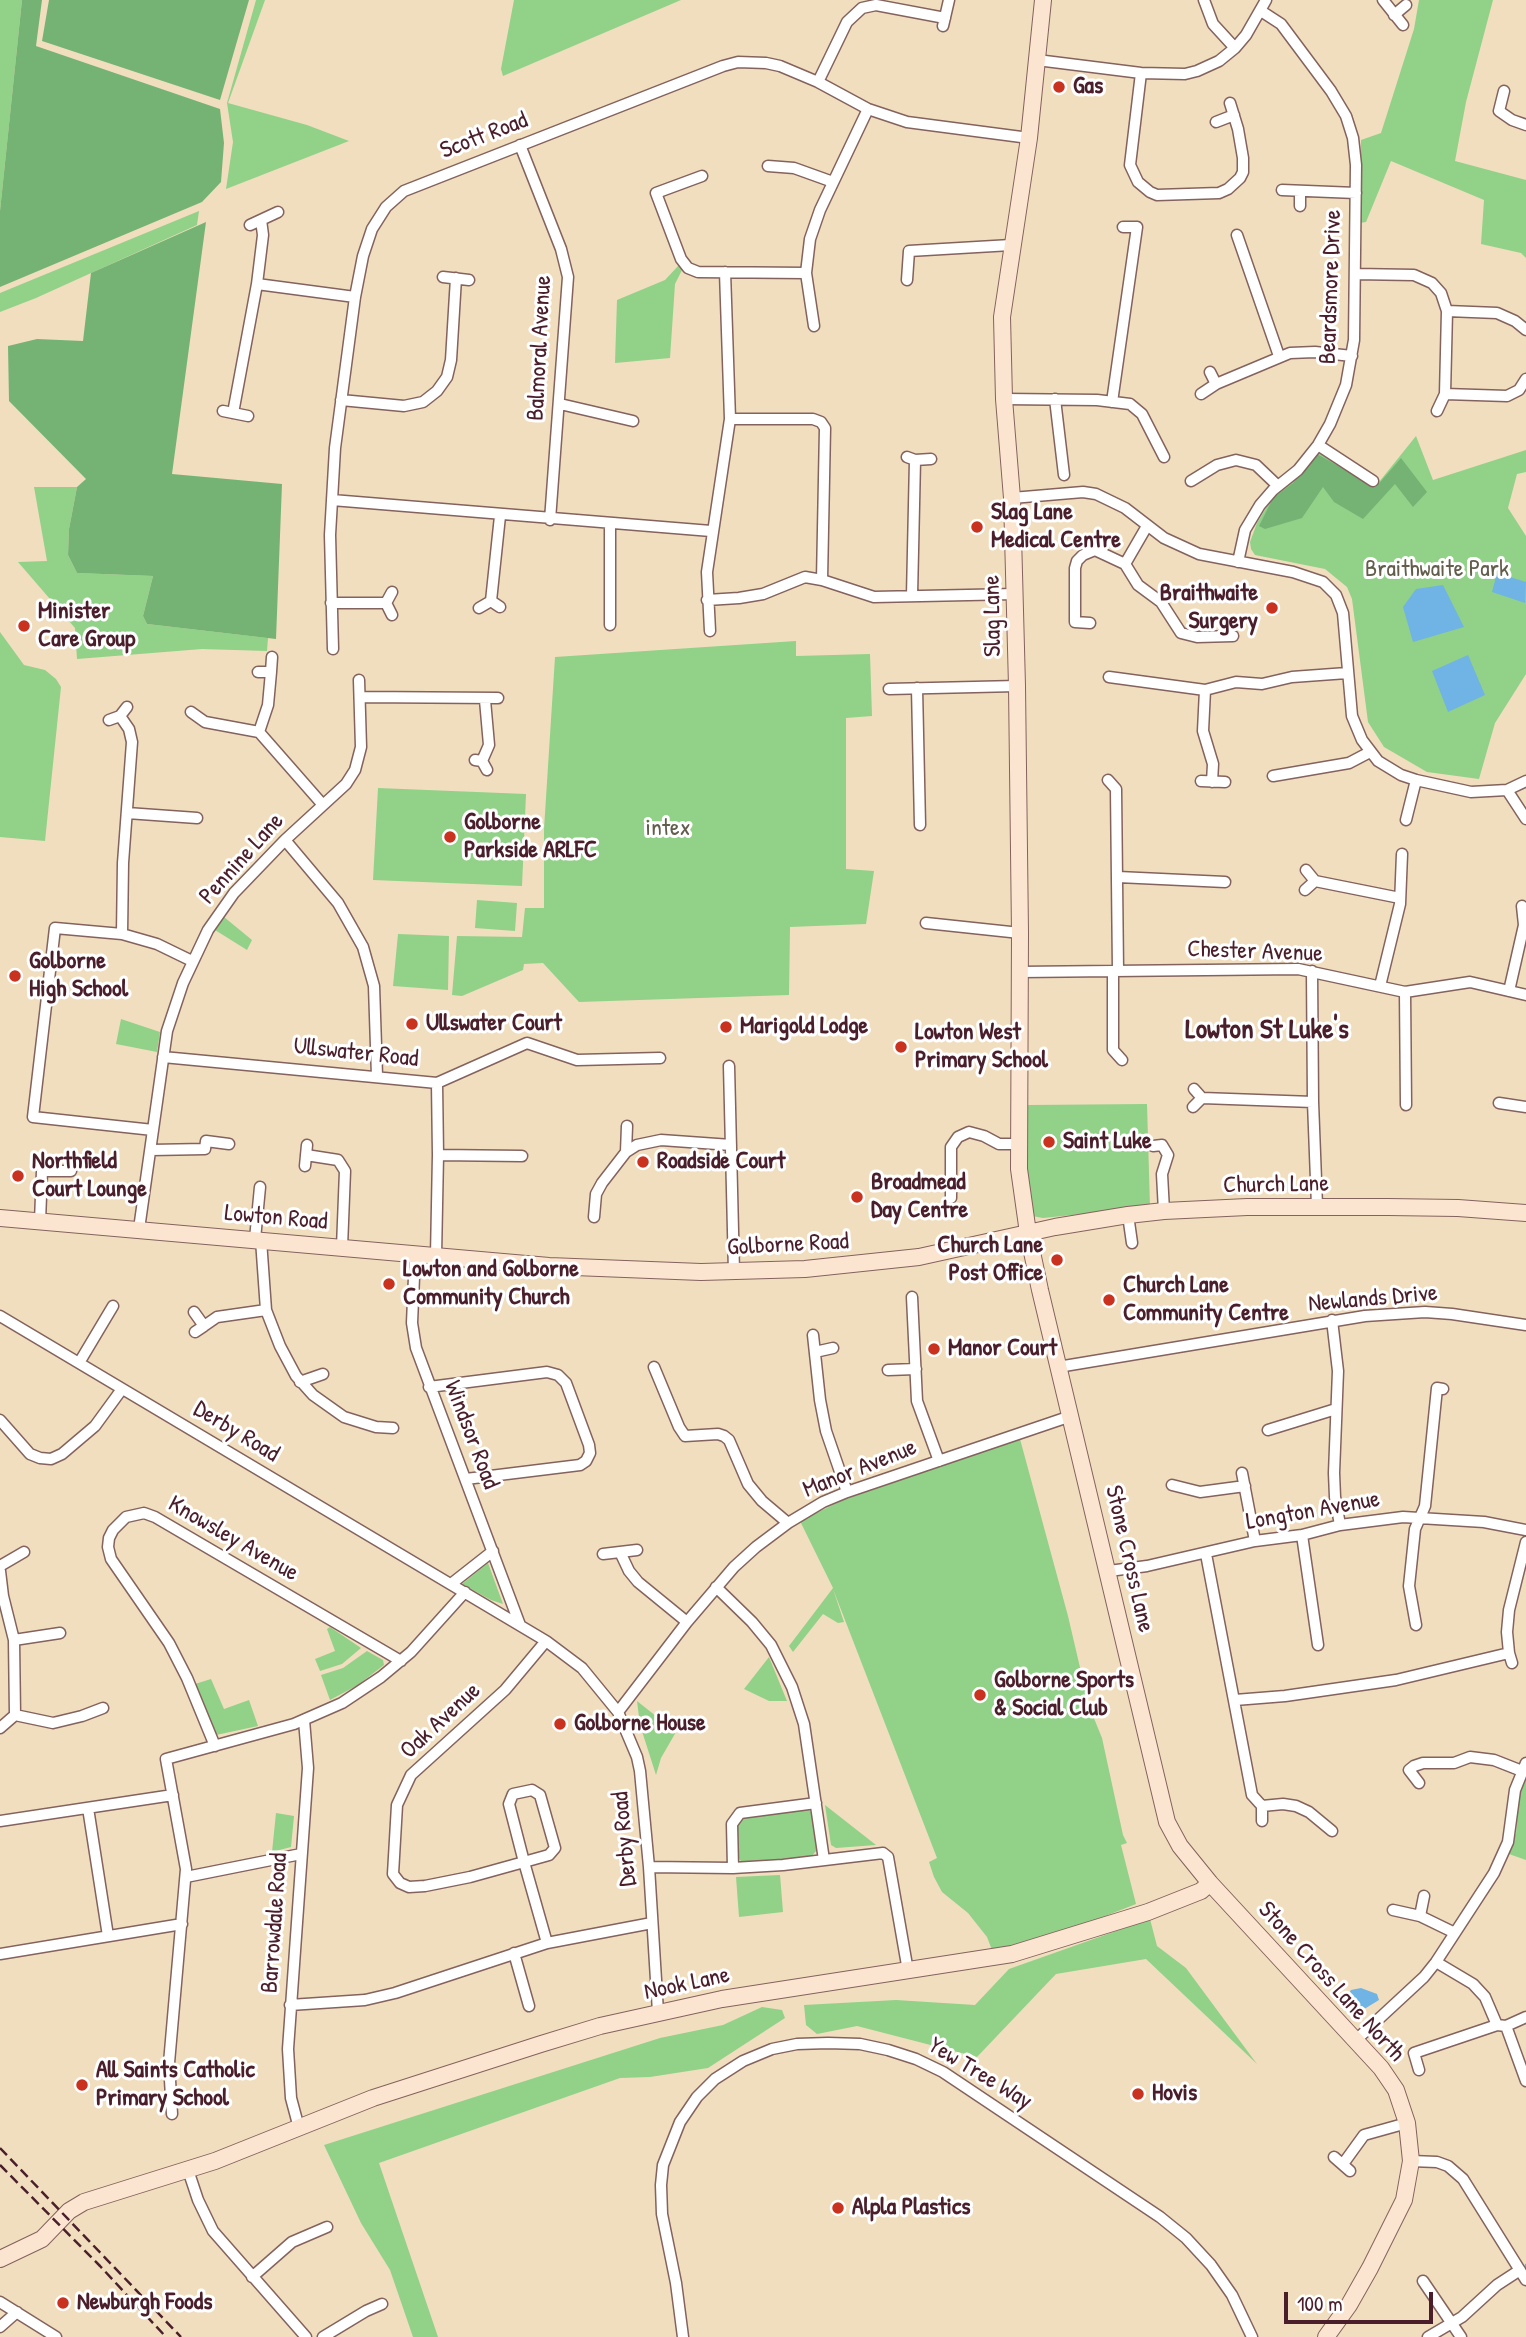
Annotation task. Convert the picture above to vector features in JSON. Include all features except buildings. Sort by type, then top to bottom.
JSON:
[{"type":"street","points":[[818,82],[847,22],[862,8],[876,5],[944,22],[949,0]]},
{"type":"street","name":"Slag Lane","points":[[1028,1233],[1018,1144],[1020,933],[1017,686],[1012,498],[1004,399],[1002,317],[1029,138],[1043,0]]},
{"type":"street","points":[[1205,0],[1213,24],[1235,48]]},
{"type":"street","points":[[1383,0],[1403,25]]},
{"type":"street","points":[[1037,60],[1141,73],[1185,74],[1219,61],[1235,48],[1264,5]]},
{"type":"street","name":"Beardsmore Drive","points":[[1238,562],[1245,530],[1260,505],[1298,470],[1318,445],[1342,397],[1352,356],[1355,150],[1346,116],[1331,91],[1264,5]]},
{"type":"street","points":[[1394,15],[1406,5]]},
{"type":"street","name":"Scott Road","points":[[333,649],[330,535],[332,500],[341,400],[355,298],[367,240],[378,218],[395,199],[414,185],[730,63],[766,63],[795,71],[868,109],[918,125],[1029,138]]},
{"type":"street","points":[[1141,73],[1130,165],[1138,182],[1150,192],[1164,195],[1219,193],[1235,185],[1244,165],[1230,103]]},
{"type":"street","points":[[1499,111],[1504,91]]},
{"type":"street","points":[[1487,106],[1526,125]]},
{"type":"street","points":[[815,326],[806,272],[814,223],[868,109]]},
{"type":"street","points":[[1216,122],[1234,116]]},
{"type":"street","name":"Balmoral Avenue","points":[[520,145],[561,249],[568,276],[550,520]]},
{"type":"street","points":[[767,167],[794,168],[833,182]]},
{"type":"street","points":[[702,176],[656,193],[684,265],[698,272],[806,272]]},
{"type":"street","points":[[1282,190],[1356,193]]},
{"type":"street","points":[[1300,191],[1300,206]]},
{"type":"street","points":[[248,416],[228,412],[257,284],[263,235],[255,222],[278,212]]},
{"type":"street","points":[[1112,402],[1137,227],[1123,227]]},
{"type":"street","points":[[1253,236],[1239,239],[1279,356]]},
{"type":"street","points":[[907,280],[909,251],[1011,245]]},
{"type":"street","points":[[710,631],[707,572],[711,531],[730,419],[725,272]]},
{"type":"street","points":[[1355,274],[1408,274],[1420,277],[1441,293],[1447,312],[1445,394],[1437,411]]},
{"type":"street","points":[[443,277],[469,280]]},
{"type":"street","points":[[341,400],[404,406],[423,402],[437,391],[447,377],[451,360],[456,278]]},
{"type":"street","points":[[257,284],[355,298]]},
{"type":"street","points":[[1447,312],[1497,313],[1515,321],[1526,330]]},
{"type":"street","points":[[1201,394],[1216,384],[1279,356],[1307,351],[1352,356]]},
{"type":"street","points":[[1210,372],[1216,384]]},
{"type":"street","points":[[1445,394],[1507,396],[1519,390],[1526,379]]},
{"type":"street","points":[[1004,399],[1130,404],[1138,409],[1164,457]]},
{"type":"street","points":[[1055,400],[1064,475]]},
{"type":"street","points":[[560,404],[633,421]]},
{"type":"street","points":[[730,419],[814,419],[821,422],[825,428],[822,580]]},
{"type":"street","points":[[1146,451],[1158,445]]},
{"type":"street","points":[[1318,445],[1352,473],[1373,481]]},
{"type":"street","points":[[1062,454],[1075,453]]},
{"type":"street","points":[[912,596],[911,458],[932,459]]},
{"type":"street","points":[[1198,481],[1224,462],[1241,460],[1256,465],[1278,486]]},
{"type":"street","points":[[1012,498],[1083,492],[1096,494],[1125,508],[1164,538],[1190,550],[1314,578],[1330,588],[1340,603],[1352,716],[1370,752],[1388,768],[1416,780],[1471,792],[1507,790],[1526,781]]},
{"type":"street","points":[[332,500],[500,516],[711,531]]},
{"type":"street","points":[[479,608],[496,604],[500,516]]},
{"type":"street","points":[[610,523],[610,625]]},
{"type":"street","points":[[1125,564],[1147,526]]},
{"type":"street","points":[[1090,623],[1075,626],[1075,568],[1083,555],[1095,550],[1125,564],[1138,585],[1167,610],[1181,633],[1197,637],[1215,630],[1233,636]]},
{"type":"street","points":[[707,600],[763,594],[805,578],[822,580],[874,597],[1015,594]]},
{"type":"street","points":[[386,603],[392,592]]},
{"type":"street","points":[[331,603],[386,603]]},
{"type":"street","points":[[386,603],[392,615]]},
{"type":"street","points":[[259,732],[268,705],[272,657]]},
{"type":"street","points":[[258,672],[271,673]]},
{"type":"street","points":[[1109,677],[1205,690],[1236,682],[1262,684],[1292,677],[1347,673]]},
{"type":"street","name":"Pennine Lane","points":[[139,1229],[167,1031],[192,961],[220,910],[285,840],[346,784],[359,764],[359,680]]},
{"type":"street","points":[[1124,693],[1127,680]]},
{"type":"street","points":[[889,689],[1017,686]]},
{"type":"street","points":[[917,688],[919,827]]},
{"type":"street","points":[[1205,690],[1203,731],[1213,764],[1206,781],[1225,782]]},
{"type":"street","points":[[360,697],[498,698]]},
{"type":"street","points":[[481,763],[489,745],[485,700]]},
{"type":"street","points":[[191,710],[205,722],[259,732],[323,805]]},
{"type":"street","points":[[119,714],[129,729],[132,742],[122,876],[122,934]]},
{"type":"street","points":[[1273,776],[1349,763],[1370,752]]},
{"type":"street","points":[[1108,780],[1116,789],[1118,877],[1113,1050],[1122,1060]]},
{"type":"street","points":[[1406,820],[1416,780]]},
{"type":"street","points":[[1507,790],[1526,818]]},
{"type":"street","points":[[1398,802],[1410,805]]},
{"type":"street","points":[[127,813],[197,818]]},
{"type":"street","points":[[285,840],[338,903],[363,947],[374,986],[377,1076]]},
{"type":"street","points":[[1380,986],[1400,898],[1402,854]]},
{"type":"street","points":[[1306,870],[1315,881],[1400,898]]},
{"type":"street","points":[[1118,877],[1226,882]]},
{"type":"street","points":[[1305,890],[1315,881]]},
{"type":"street","points":[[1509,991],[1524,925],[1522,906]]},
{"type":"street","points":[[926,923],[1020,933]]},
{"type":"street","points":[[153,1130],[33,1117],[55,928],[122,934],[157,944],[192,961]]},
{"type":"street","name":"Chester Avenue","points":[[1020,972],[1298,969],[1405,992],[1469,982],[1526,995]]},
{"type":"street","points":[[1312,971],[1312,1102],[1317,1206]]},
{"type":"street","points":[[1405,992],[1407,1110]]},
{"type":"street","name":"Ullswater Road","points":[[163,1057],[437,1083],[527,1043],[578,1059],[660,1058]]},
{"type":"street","points":[[729,1066],[734,1272]]},
{"type":"street","points":[[436,1256],[437,1083]]},
{"type":"street","points":[[1194,1089],[1202,1098],[1312,1102]]},
{"type":"street","points":[[1193,1107],[1202,1098]]},
{"type":"street","points":[[1499,1103],[1526,1107]]},
{"type":"street","points":[[626,1152],[627,1126]]},
{"type":"street","points":[[951,1198],[951,1147],[958,1137],[969,1132],[999,1144],[1018,1144]]},
{"type":"street","points":[[594,1216],[596,1194],[626,1152],[637,1145],[661,1140],[731,1145]]},
{"type":"street","points":[[151,1150],[205,1149],[206,1142],[229,1144]]},
{"type":"street","points":[[1157,1142],[1165,1147],[1168,1155],[1162,1174],[1164,1211]]},
{"type":"street","points":[[306,1155],[338,1160],[345,1171],[342,1247]]},
{"type":"street","points":[[438,1155],[522,1156]]},
{"type":"street","points":[[40,1221],[42,1171],[71,1171]]},
{"type":"street","points":[[260,1187],[258,1239],[265,1310],[280,1346],[300,1382],[313,1395],[359,1424],[393,1428]]},
{"type":"street","name":"Church Lane","points":[[1028,1233],[1128,1214],[1164,1211],[1317,1206],[1458,1208],[1526,1213]]},
{"type":"street","points":[[1128,1214],[1132,1243]]},
{"type":"street","name":"Lowton Road","points":[[0,1218],[549,1266]]},
{"type":"street","name":"Golborne Road","points":[[549,1266],[734,1272],[805,1269],[919,1257],[1028,1233]]},
{"type":"street","name":"Stone Cross Lane","points":[[1028,1233],[1167,1822],[1180,1846],[1210,1883]]},
{"type":"street","name":"Windsor Road","points":[[415,1254],[413,1334],[429,1387],[520,1625]]},
{"type":"street","points":[[912,1297],[917,1401],[939,1461]]},
{"type":"street","points":[[79,1363],[113,1307]]},
{"type":"street","points":[[194,1312],[200,1329],[217,1317],[265,1310]]},
{"type":"street","name":"Newlands Drive","points":[[1058,1367],[1365,1316],[1425,1312],[1524,1321]]},
{"type":"street","name":"Derby Road","points":[[0,1316],[547,1641],[582,1668],[618,1712],[637,1757],[649,1867],[658,2012]]},
{"type":"street","points":[[1332,1320],[1338,1371],[1335,1497],[1340,1525]]},
{"type":"street","points":[[813,1335],[826,1431],[847,1492]]},
{"type":"street","points":[[815,1352],[833,1348]]},
{"type":"street","points":[[654,1367],[678,1427],[685,1436],[718,1434],[729,1440],[748,1484],[762,1501],[788,1523]]},
{"type":"street","points":[[888,1370],[916,1369]]},
{"type":"street","points":[[429,1387],[547,1372],[558,1375],[566,1382],[589,1446],[590,1453],[586,1461],[580,1465],[466,1479]]},
{"type":"street","points":[[300,1382],[323,1374]]},
{"type":"street","points":[[1416,1625],[1409,1587],[1415,1530],[1425,1506],[1437,1388]]},
{"type":"street","points":[[0,1420],[25,1450],[36,1457],[51,1459],[62,1454],[95,1426],[122,1389]]},
{"type":"street","points":[[1268,1430],[1336,1409]]},
{"type":"street","name":"Manor Avenue","points":[[618,1712],[716,1587],[756,1547],[788,1523],[823,1502],[847,1492],[1071,1416]]},
{"type":"street","points":[[1280,1426],[1283,1438]]},
{"type":"street","points":[[1242,1473],[1255,1541]]},
{"type":"street","points":[[1172,1485],[1200,1492],[1245,1486]]},
{"type":"street","name":"Knowsley Avenue","points":[[215,1746],[187,1678],[169,1643],[111,1559],[109,1538],[126,1517],[144,1513],[155,1517],[401,1661]]},
{"type":"street","name":"Longton Avenue","points":[[1109,1571],[1147,1566],[1340,1525],[1403,1517],[1484,1522],[1526,1530]]},
{"type":"street","points":[[1302,1535],[1318,1645]]},
{"type":"street","points":[[1236,1700],[1285,1696],[1396,1680],[1511,1658],[1507,1632],[1508,1610],[1526,1542]]},
{"type":"street","points":[[603,1554],[636,1550]]},
{"type":"street","points":[[451,1584],[493,1551]]},
{"type":"street","points":[[0,1728],[15,1715],[14,1640],[3,1596],[0,1568],[24,1552]]},
{"type":"street","points":[[620,1552],[638,1582],[687,1622]]},
{"type":"street","points":[[1206,1554],[1252,1795],[1262,1806],[1262,1821]]},
{"type":"street","points":[[716,1587],[752,1622],[771,1645],[783,1666],[804,1724],[824,1860]]},
{"type":"street","points":[[172,2114],[169,2063],[186,1869],[166,1759],[304,1720],[351,1698],[401,1661],[432,1631],[465,1592]]},
{"type":"street","points":[[14,1640],[60,1633]]},
{"type":"street","name":"Oak Avenue","points":[[524,1862],[447,1882],[409,1887],[400,1883],[393,1874],[397,1805],[402,1790],[418,1767],[505,1690],[547,1641]]},
{"type":"street","points":[[15,1715],[53,1723],[103,1708]]},
{"type":"street","name":"Barrowdale Road","points":[[299,2128],[289,2080],[290,2005],[308,1768],[304,1720]]},
{"type":"street","points":[[1356,2040],[1412,1989],[1436,1962],[1494,1873],[1508,1842],[1515,1790],[1524,1767],[1480,1757],[1444,1764],[1423,1763],[1405,1773],[1419,1783]]},
{"type":"street","points":[[524,1862],[549,1856],[555,1848],[540,1795],[532,1790],[513,1794],[509,1804],[524,1862],[547,1943]]},
{"type":"street","points":[[0,1821],[173,1795]]},
{"type":"street","points":[[733,1868],[732,1824],[740,1813],[816,1803]]},
{"type":"street","points":[[1262,1806],[1296,1806],[1309,1812],[1332,1831]]},
{"type":"street","points":[[88,1808],[108,1936]]},
{"type":"street","points":[[649,1867],[733,1868],[883,1853],[888,1857],[908,1971]]},
{"type":"street","points":[[186,1877],[300,1854]]},
{"type":"street","name":"Nook Lane","points":[[0,2259],[42,2239],[69,2211],[84,2202],[185,2171],[433,2077],[658,2012],[736,1997],[989,1959],[1036,1948],[1148,1912],[1200,1891],[1210,1883]]},
{"type":"street","name":"Stone Cross Lane North","points":[[1210,1883],[1356,2040],[1396,2090],[1407,2123],[1411,2161],[1409,2182],[1395,2221],[1349,2305],[1325,2337]]},
{"type":"street","points":[[1420,1916],[1424,1896]]},
{"type":"street","points":[[1393,1910],[1420,1916],[1455,1933]]},
{"type":"street","points":[[290,2005],[365,2000],[395,1993],[547,1943],[652,1923]]},
{"type":"street","points":[[0,1954],[181,1924]]},
{"type":"street","points":[[514,1953],[529,2006]]},
{"type":"street","points":[[1436,1962],[1473,1984],[1485,1997],[1502,2026],[1526,2081]]},
{"type":"street","points":[[1402,2056],[1526,2017]]},
{"type":"street","name":"Yew Tree Way","points":[[683,2337],[676,2283],[662,2214],[662,2175],[671,2140],[697,2097],[724,2073],[743,2061],[772,2049],[797,2043],[860,2044],[888,2050],[916,2059],[967,2086],[1160,2217],[1186,2238],[1211,2265],[1232,2295],[1252,2337]]},
{"type":"street","points":[[1414,2053],[1419,2070]]},
{"type":"street","points":[[1342,2164],[1364,2135],[1407,2123]]},
{"type":"street","points":[[1411,2161],[1437,2162],[1456,2171],[1464,2179],[1520,2270]]},
{"type":"street","points":[[185,2171],[213,2231],[306,2337]]},
{"type":"street","points":[[252,2277],[292,2242],[327,2227]]},
{"type":"street","points":[[1428,2337],[1470,2311],[1497,2285],[1520,2270],[1526,2256]]},
{"type":"street","points":[[1423,2281],[1428,2296],[1452,2321],[1461,2337]]},
{"type":"street","points":[[0,2302],[56,2337]]},
{"type":"street","points":[[323,2337],[382,2304]]},
{"type":"street","points":[[0,2327],[17,2312]]},
{"type":"green space","points":[[0,0],[22,0],[0,211]]},
{"type":"green space","points":[[22,0],[42,0],[36,46],[220,109],[224,143],[221,182],[202,202],[0,287],[0,211]]},
{"type":"green space","points":[[49,0],[249,0],[220,100],[42,41]]},
{"type":"green space","points":[[256,0],[265,0],[228,103],[307,125],[349,141],[226,189],[233,142],[227,103]]},
{"type":"green space","points":[[514,0],[681,0],[503,76],[501,69]]},
{"type":"green space","points":[[1419,0],[1493,0],[1466,102],[1455,161],[1526,180],[1526,258],[1521,253],[1481,244],[1484,200],[1391,161],[1366,222],[1360,223],[1361,140],[1381,133],[1414,29]]},
{"type":"green space","points":[[199,211],[197,225],[0,312],[0,293]]},
{"type":"green space","points":[[206,222],[172,474],[282,484],[276,639],[147,624],[143,616],[153,576],[77,573],[68,555],[69,529],[77,487],[86,479],[9,401],[8,346],[37,339],[83,341],[91,273]]},
{"type":"green space","points":[[679,265],[682,270],[675,284],[670,358],[615,363],[617,300],[665,280]]},
{"type":"green space","name":"Braithwaite Park","points":[[1416,436],[1433,480],[1526,450],[1526,472],[1517,474],[1508,508],[1526,536],[1526,674],[1495,723],[1479,779],[1427,772],[1384,747],[1368,722],[1352,599],[1347,587],[1325,569],[1255,555],[1251,549],[1250,542],[1257,523],[1272,498],[1317,452],[1375,487]]},
{"type":"green space","points":[[1317,454],[1376,487],[1401,458],[1427,492],[1413,507],[1395,484],[1363,519],[1334,502],[1323,487],[1302,518],[1265,529],[1259,526],[1273,498],[1293,483]]},
{"type":"green space","points":[[34,487],[77,487],[69,529],[68,555],[77,573],[153,576],[143,616],[147,624],[268,638],[267,651],[202,649],[77,659],[75,628],[18,562],[47,561]]},
{"type":"green space","points":[[0,632],[24,665],[45,670],[61,687],[45,841],[0,837]]},
{"type":"green space","name":"intex","points":[[796,641],[796,656],[870,654],[872,716],[846,718],[846,869],[874,871],[866,924],[790,927],[789,995],[579,1002],[543,963],[524,964],[523,970],[462,996],[452,995],[457,936],[522,937],[525,908],[544,908],[544,829],[555,657]]},
{"type":"green space","name":"Golborne Parkside ARLFC","points":[[378,788],[526,794],[522,886],[373,880]]},
{"type":"green space","points":[[477,900],[517,903],[515,931],[475,928]]},
{"type":"green space","points":[[224,917],[252,940],[247,950],[215,930]]},
{"type":"green space","points":[[398,934],[449,936],[448,990],[393,986]]},
{"type":"green space","points":[[121,1019],[160,1032],[157,1052],[116,1044]]},
{"type":"green space","points":[[1147,1104],[1150,1207],[1043,1218],[1032,1216],[1023,1169],[1028,1105]]},
{"type":"green space","name":"Golborne Sports & Social Club","points":[[1020,1439],[1068,1616],[1089,1706],[1102,1738],[1127,1843],[1121,1845],[1136,1904],[1080,1926],[992,1950],[987,1937],[968,1913],[942,1892],[934,1877],[929,1862],[937,1858],[833,1589],[844,1622],[838,1623],[823,1614],[793,1652],[789,1646],[833,1588],[800,1521],[843,1500]]},
{"type":"green space","points":[[488,1563],[503,1604],[462,1584]]},
{"type":"green space","points":[[330,1627],[361,1648],[342,1664],[320,1671],[315,1659],[335,1651],[327,1629]]},
{"type":"green space","points":[[367,1651],[383,1660],[384,1665],[358,1685],[330,1700],[321,1675],[343,1668]]},
{"type":"green space","points":[[769,1657],[787,1701],[769,1701],[744,1689]]},
{"type":"green space","points":[[211,1679],[224,1709],[249,1700],[258,1726],[216,1735],[195,1684]]},
{"type":"green space","points":[[637,1701],[676,1732],[661,1758],[656,1775],[640,1725]]},
{"type":"green space","points":[[1526,1775],[1526,1860],[1509,1854],[1516,1834],[1519,1795]]},
{"type":"green space","points":[[825,1805],[876,1845],[836,1848],[831,1845]]},
{"type":"green space","points":[[807,1808],[813,1814],[817,1850],[810,1858],[743,1863],[736,1856],[735,1824],[742,1816]]},
{"type":"green space","points":[[276,1813],[294,1816],[291,1847],[272,1852]]},
{"type":"green space","points":[[780,1875],[783,1912],[739,1917],[736,1877]]},
{"type":"green space","points":[[1150,1919],[1157,1946],[1186,1968],[1257,2064],[1146,1959],[1056,1974],[977,2057],[857,2026],[817,2034],[806,2025],[804,2005],[896,2000],[975,2005],[1009,1969]]},
{"type":"green space","points":[[762,2007],[782,2010],[785,2018],[708,2068],[650,2077],[620,2078],[379,2163],[438,2337],[413,2337],[390,2270],[361,2223],[324,2145],[660,2038],[723,2025]]},
{"type":"water","points":[[1497,573],[1526,582],[1525,603],[1492,592]]},
{"type":"water","points":[[1443,585],[1464,627],[1413,642],[1403,607],[1416,589]]},
{"type":"water","points":[[1468,655],[1485,695],[1448,712],[1432,671]]},
{"type":"water","points":[[1361,1988],[1377,1994],[1379,2000],[1361,2011],[1353,2008],[1345,1998],[1351,1990]]},
{"type":"waterway","points":[[1526,2265],[1526,2270]]},
{"type":"railway","points":[[0,2148],[181,2337]]},
{"type":"railway","points":[[0,2165],[166,2337]]},
{"type":"place","name":"Gas","points":[[1059,87]]},
{"type":"place","name":"Slag Lane Medical Centre","points":[[977,527]]},
{"type":"place","name":"Braithwaite Surgery","points":[[1272,608]]},
{"type":"place","name":"Minister Care Group","points":[[24,626]]},
{"type":"place","name":"Golborne Parkside ARLFC","points":[[450,837]]},
{"type":"place","name":"Golborne High School","points":[[15,976]]},
{"type":"place","name":"Ullswater Court","points":[[412,1024]]},
{"type":"place","name":"Marigold Lodge","points":[[726,1027]]},
{"type":"place","name":"Lowton West Primary School","points":[[901,1047]]},
{"type":"place","name":"Saint Luke","points":[[1049,1142]]},
{"type":"place","name":"Roadside Court","points":[[643,1162]]},
{"type":"place","name":"Northfield Court Lounge","points":[[18,1176]]},
{"type":"place","name":"Broadmead Day Centre","points":[[857,1197]]},
{"type":"place","name":"Church Lane Post Office","points":[[1057,1260]]},
{"type":"place","name":"Lowton and Golborne Community Church","points":[[389,1284]]},
{"type":"place","name":"Church Lane Community Centre","points":[[1109,1300]]},
{"type":"place","name":"Manor Court","points":[[934,1349]]},
{"type":"place","name":"Golborne Sports & Social Club","points":[[980,1695]]},
{"type":"place","name":"Golborne House","points":[[560,1724]]},
{"type":"place","name":"All Saints Catholic Primary School","points":[[82,2085]]},
{"type":"place","name":"Hovis","points":[[1138,2094]]},
{"type":"place","name":"Alpla Plastics","points":[[838,2208]]},
{"type":"place","name":"Newburgh Foods","points":[[63,2303]]},
{"type":"district","name":"Lowton St Luke's","points":[[1267,1031]]}]
